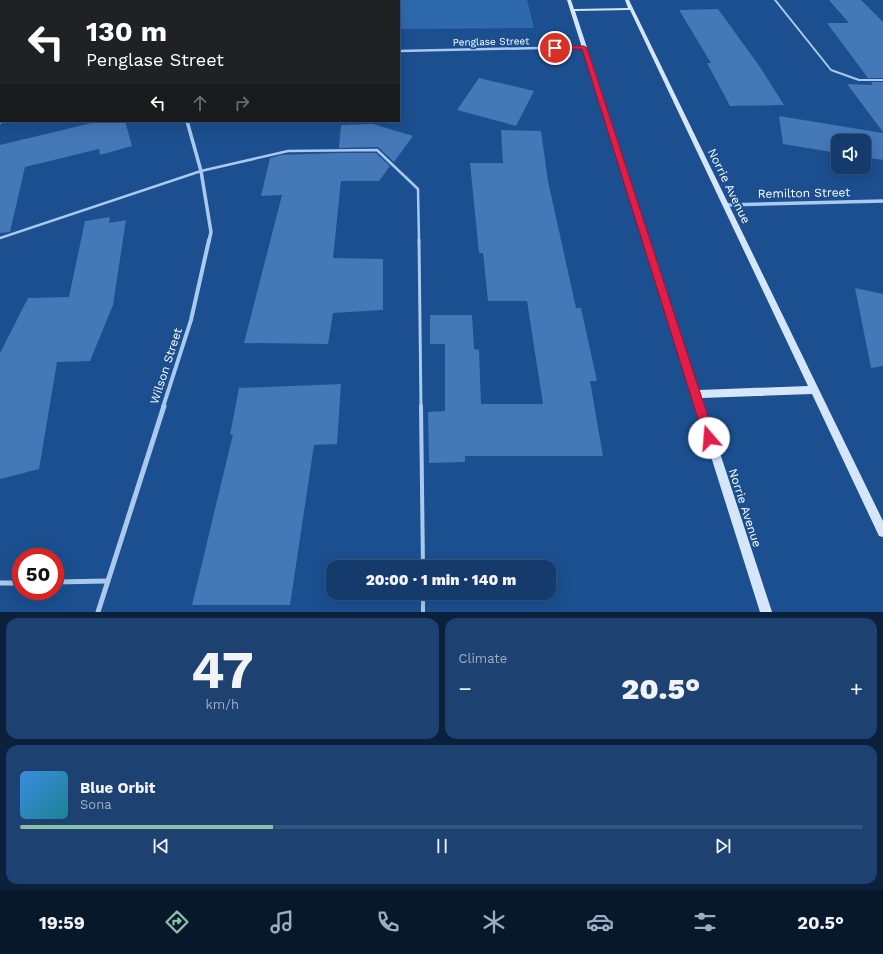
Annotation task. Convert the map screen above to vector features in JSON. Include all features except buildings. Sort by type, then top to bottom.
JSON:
[{"type":"main road","name":"Norrie Avenue","points":[[569,0],[766,612]]},
{"type":"main road","name":"Norrie Avenue","points":[[627,0],[883,532]]},
{"type":"main road","points":[[572,10],[631,9]]},
{"type":"main road","points":[[695,394],[814,390]]},
{"type":"street","name":"Penglase Street","points":[[400,51],[584,48]]},
{"type":"street","name":"Wilson Street","points":[[98,612],[191,320],[211,232],[201,171],[188,122]]},
{"type":"street","name":"Remilton Street","points":[[725,205],[883,201]]},
{"type":"street","points":[[64,582],[107,581]]},
{"type":"street","points":[[0,583],[12,583]]},
{"type":"lane","points":[[775,0],[831,70],[859,80],[883,80]]},
{"type":"lane","points":[[0,238],[201,171],[288,151],[377,150],[418,189],[422,560]]},
{"type":"lane","points":[[423,600],[423,612]]},
{"type":"shaded area","points":[[400,0],[527,0],[534,28],[400,29]]},
{"type":"route","points":[[555,48],[584,48],[709,438]]}]
